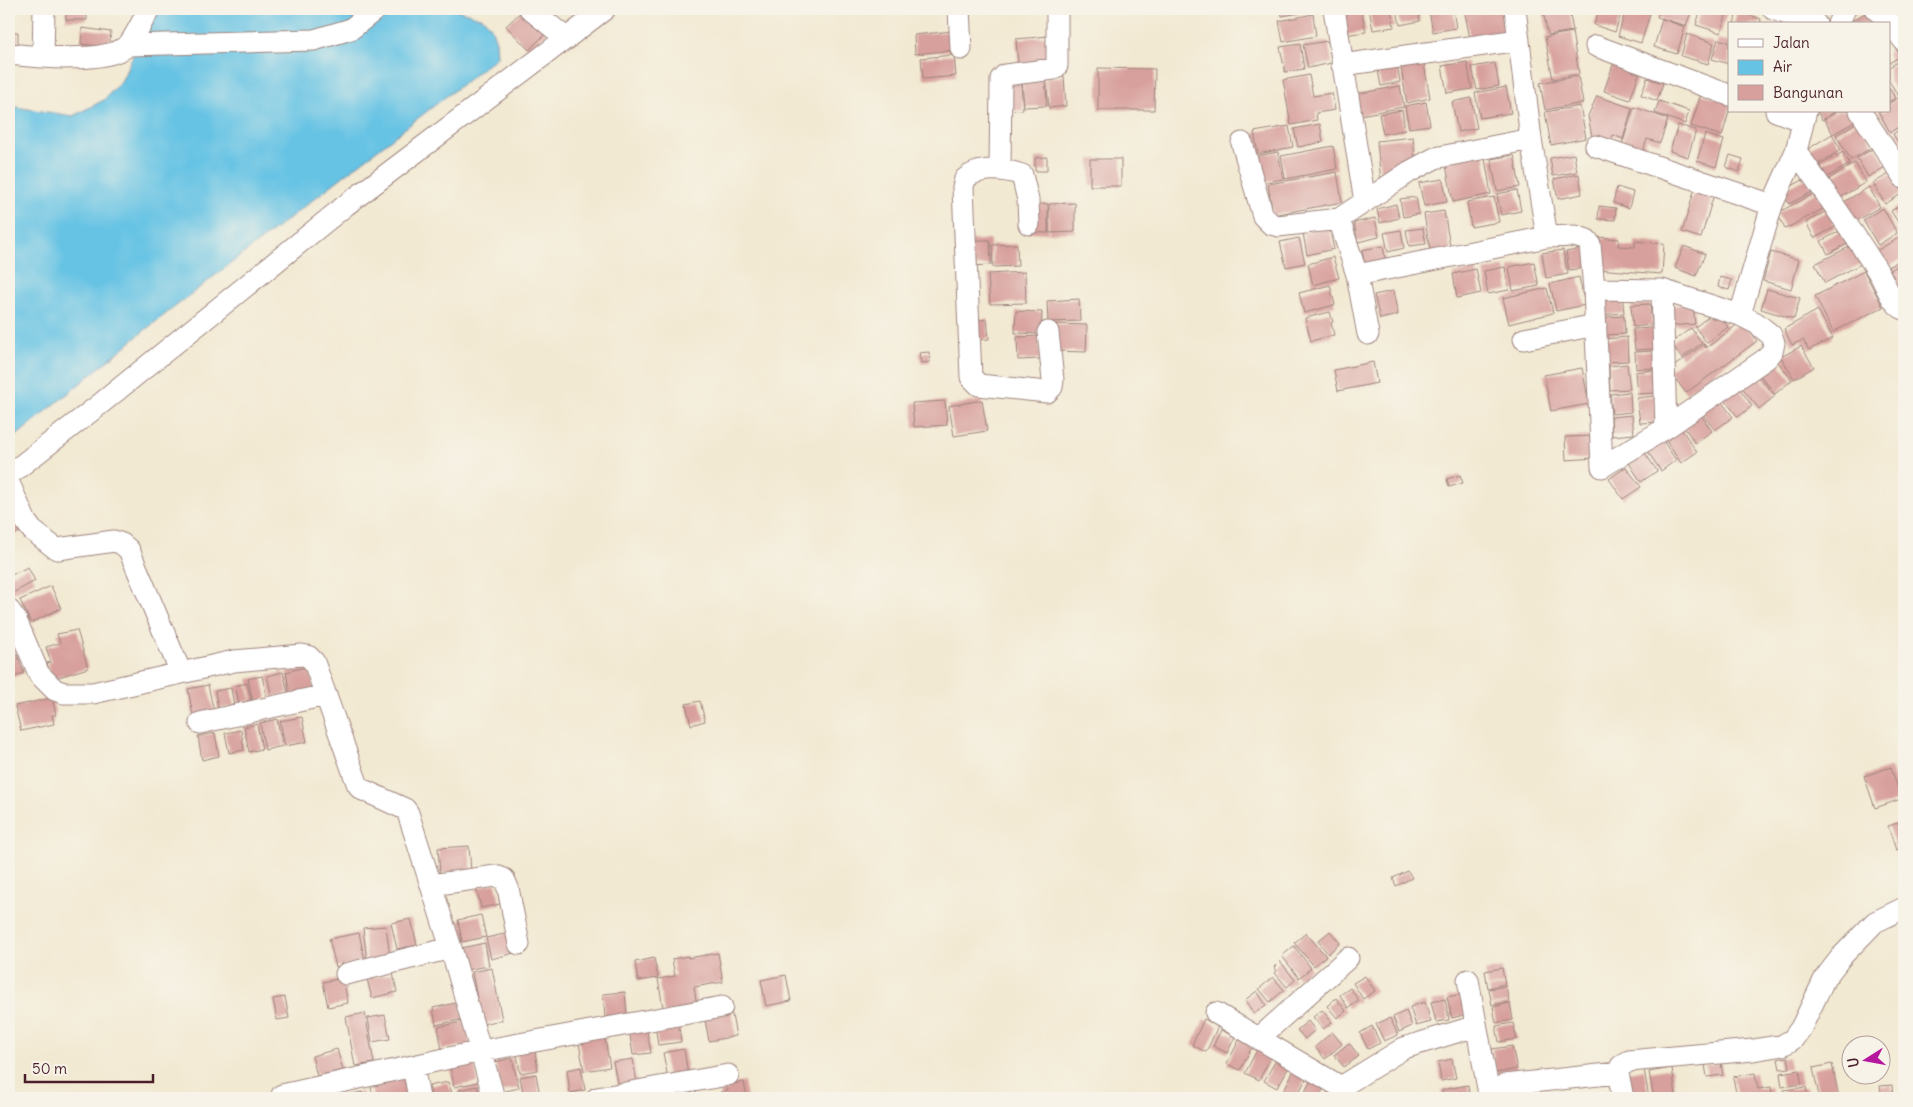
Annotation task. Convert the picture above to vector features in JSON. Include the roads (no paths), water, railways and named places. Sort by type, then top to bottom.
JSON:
[{"type":"street","points":[[43,57],[44,9]]},
{"type":"street","points":[[130,45],[149,9]]},
{"type":"street","points":[[9,54],[43,57],[102,56],[130,45],[314,40],[351,29],[376,9]]},
{"type":"street","points":[[530,9],[567,39]]},
{"type":"street","points":[[9,475],[99,405],[346,205],[605,9]]},
{"type":"street","points":[[959,9],[961,49]]},
{"type":"street","points":[[1000,170],[1001,79],[1005,75],[1057,66],[1057,9]]},
{"type":"street","points":[[1334,9],[1365,202]]},
{"type":"street","points":[[1515,9],[1531,139],[1547,237]]},
{"type":"street","points":[[1773,9],[1810,22]]},
{"type":"street","points":[[1839,22],[1845,9]]},
{"type":"street","points":[[1875,9],[1888,19],[1904,42]]},
{"type":"street","points":[[1342,65],[1519,40]]},
{"type":"street","points":[[1596,46],[1728,94]]},
{"type":"street","points":[[1740,315],[1772,205],[1796,150],[1804,116],[1782,112]]},
{"type":"street","points":[[1861,112],[1904,178]]},
{"type":"street","points":[[1242,143],[1263,216],[1271,224],[1286,226],[1339,219],[1410,172],[1435,158],[1531,139]]},
{"type":"street","points":[[1596,146],[1772,205]]},
{"type":"street","points":[[1796,150],[1874,266],[1898,306],[1904,309]]},
{"type":"street","points":[[1029,224],[1028,200],[1024,177],[1012,171],[1000,170],[974,172],[964,179],[962,187],[971,377],[979,385],[1047,392],[1052,388],[1053,380],[1048,332]]},
{"type":"street","points":[[1339,219],[1357,275],[1368,334]]},
{"type":"street","points":[[1357,275],[1547,237],[1575,236],[1587,240],[1590,244],[1594,289],[1602,467],[1666,428],[1767,358],[1772,352],[1774,343],[1772,335],[1756,323],[1740,315],[1662,290],[1594,289]]},
{"type":"street","points":[[1662,290],[1666,428]]},
{"type":"street","points":[[1524,339],[1596,325]]},
{"type":"street","points":[[9,483],[26,522],[32,530],[55,548],[114,541],[122,544],[129,550],[181,672]]},
{"type":"street","points":[[9,610],[16,620],[39,674],[55,690],[73,694],[93,693],[234,661],[302,654],[308,656],[314,662],[357,784],[362,789],[404,809],[408,813],[451,948],[494,1098]]},
{"type":"street","points":[[200,723],[326,695]]},
{"type":"street","points":[[431,885],[496,876],[504,879],[508,888],[519,944]]},
{"type":"street","points":[[1623,1098],[1618,1073],[1621,1066],[1629,1061],[1772,1048],[1793,1039],[1826,978],[1842,956],[1875,922],[1904,908]]},
{"type":"street","points":[[346,974],[451,948]]},
{"type":"street","points":[[1258,1039],[1348,958]]},
{"type":"street","points":[[1468,980],[1489,1096],[1504,1085],[1618,1073]]},
{"type":"street","points":[[282,1096],[481,1051],[722,1007]]},
{"type":"street","points":[[1216,1013],[1341,1087],[1404,1048],[1476,1026]]},
{"type":"street","points":[[413,1066],[419,1098]]},
{"type":"street","points":[[597,1098],[728,1075]]},
{"type":"water","points":[[154,9],[454,9],[483,18],[491,27],[496,41],[497,57],[145,330],[9,442],[9,106],[73,116],[104,100],[122,80]]}]
